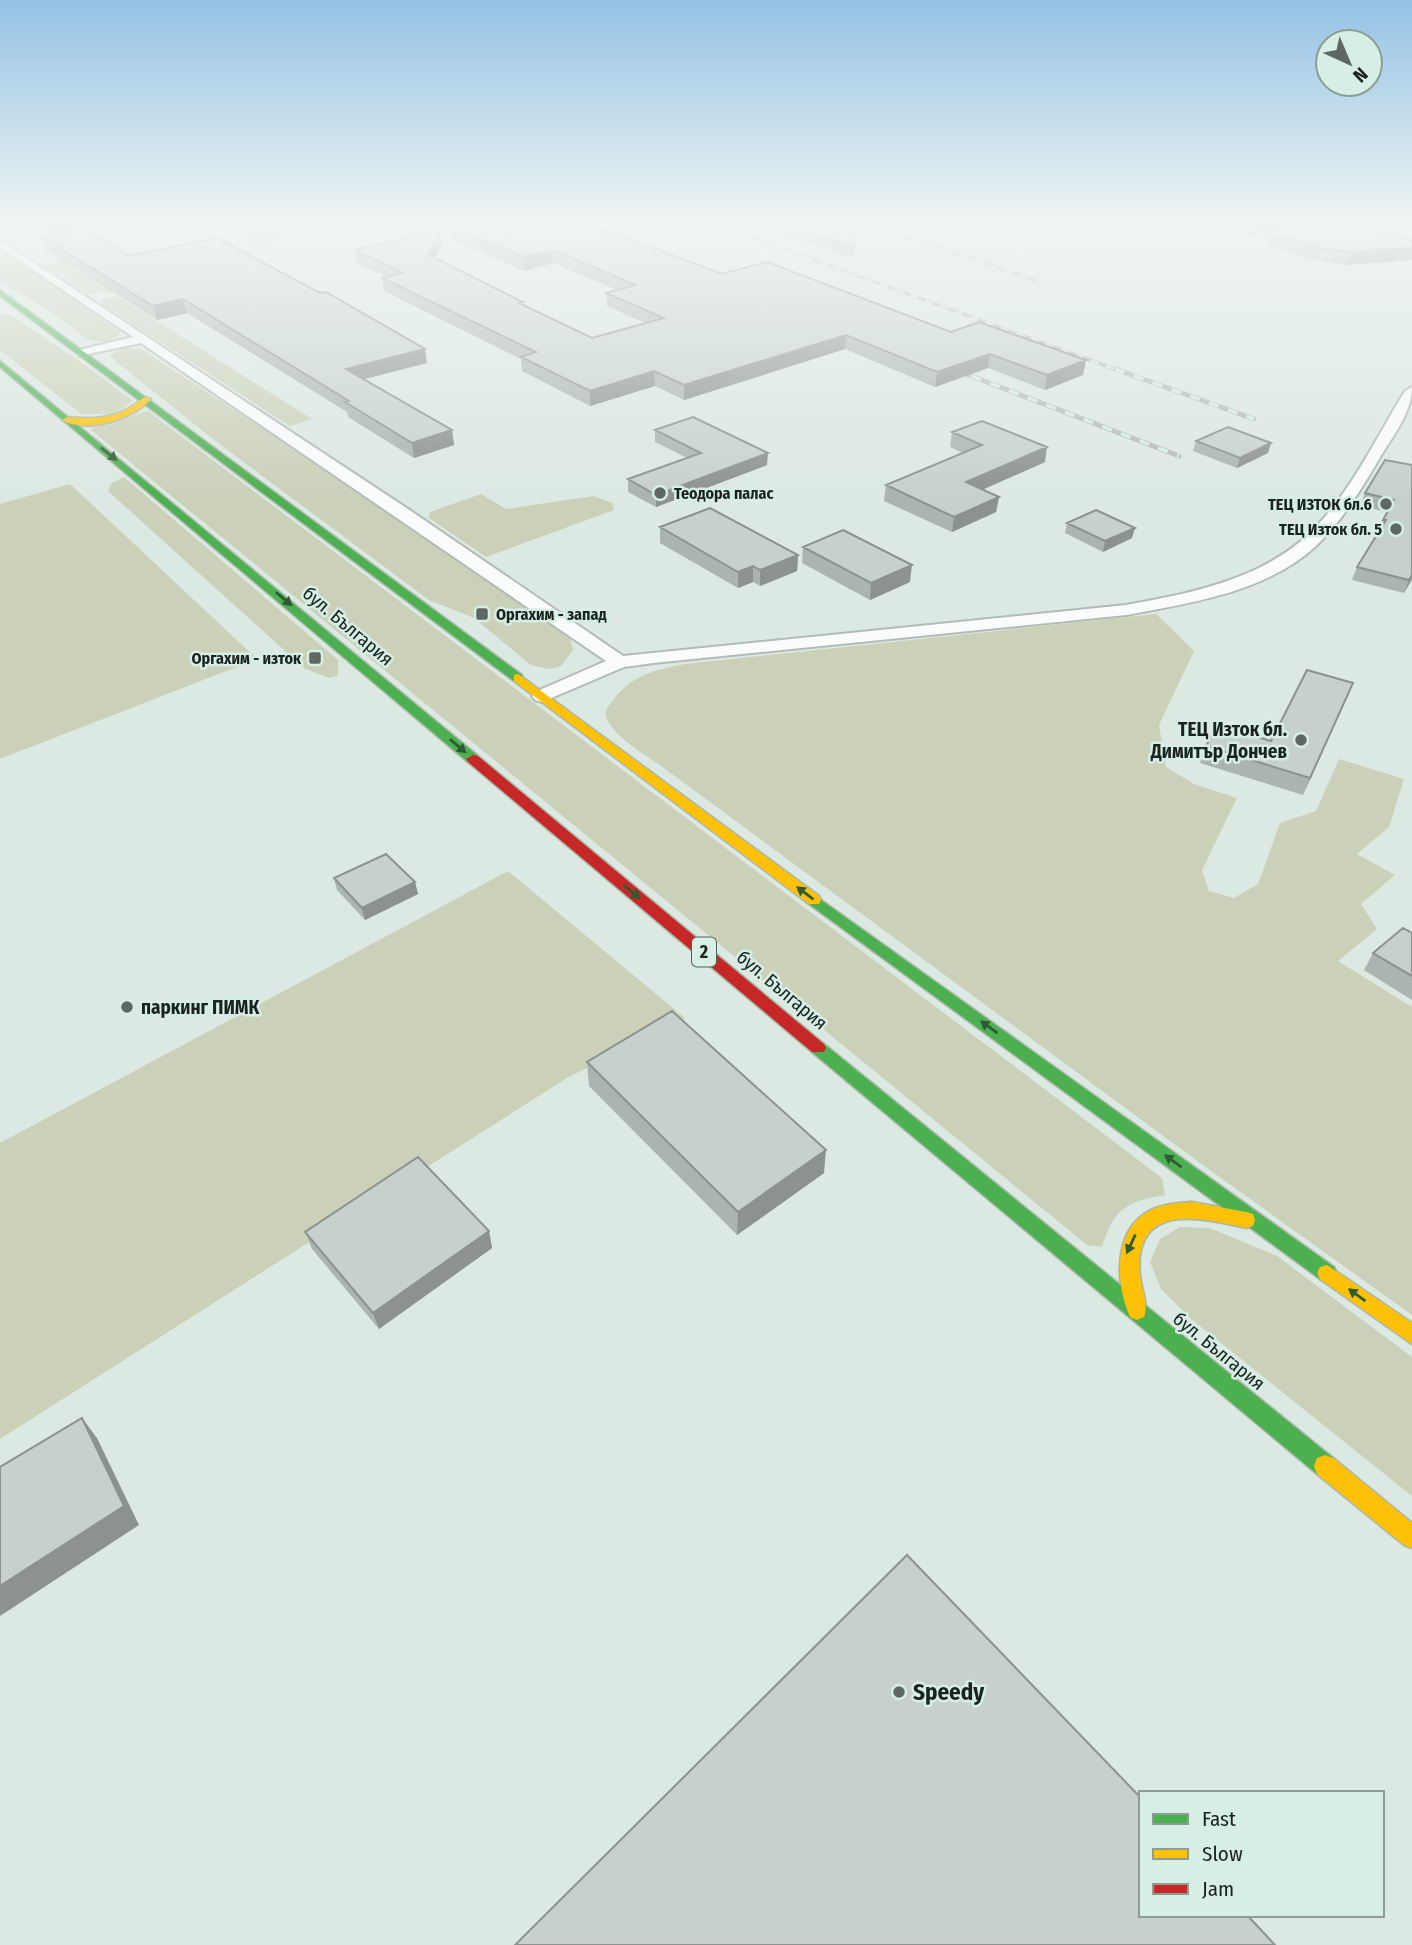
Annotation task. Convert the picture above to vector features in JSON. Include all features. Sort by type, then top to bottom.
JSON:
[{"type":"highway","points":[[31,315],[825,908],[1412,1335]]},
{"type":"highway","name":"бул. България","points":[[0,363],[1412,1537]]},
{"type":"highway","points":[[66,420],[89,422],[118,417],[141,407],[147,399]]},
{"type":"highway","points":[[1137,1311],[1127,1283],[1126,1256],[1136,1232],[1157,1217],[1187,1210],[1212,1212],[1258,1223]]},
{"type":"street","points":[[106,315],[402,512],[620,662]]},
{"type":"street","points":[[84,353],[142,339]]},
{"type":"street","points":[[542,696],[620,662],[1126,610],[1196,597],[1232,586],[1284,561],[1304,547],[1328,524],[1412,391]]},
{"type":"green space","points":[[0,315],[12,316],[133,401],[114,414],[81,414],[0,350]]},
{"type":"green space","points":[[55,315],[95,315],[120,332],[119,336],[106,342],[88,340]]},
{"type":"green space","points":[[118,315],[147,315],[312,419],[290,426]]},
{"type":"green space","points":[[124,348],[141,349],[389,511],[570,638],[573,650],[561,666],[549,669],[531,665],[474,618],[429,600],[214,440],[110,355]]},
{"type":"green space","points":[[148,411],[1162,1178],[1165,1195],[1131,1204],[1117,1215],[1102,1247],[1087,1245],[91,430],[93,427]]},
{"type":"green space","points":[[124,477],[338,660],[338,676],[329,678],[304,668],[108,491],[112,483]]},
{"type":"green space","points":[[70,484],[257,659],[0,759],[0,504]]},
{"type":"green space","points":[[481,494],[506,509],[594,496],[612,503],[614,510],[486,557],[429,518],[430,512]]},
{"type":"green space","points":[[1156,614],[1194,651],[1159,725],[1166,767],[1194,784],[1237,798],[1202,870],[1209,891],[1234,898],[1258,884],[1280,823],[1316,811],[1339,759],[1404,779],[1389,827],[1357,854],[1395,875],[1361,904],[1377,929],[1338,961],[1412,1007],[1412,1315],[1200,1163],[631,745],[617,733],[606,716],[607,709],[620,691],[637,679],[655,671],[685,664]]},
{"type":"green space","points":[[508,871],[685,1018],[567,1078],[0,1439],[0,1143]]},
{"type":"green space","points":[[1180,1227],[1210,1228],[1277,1256],[1412,1357],[1412,1496],[1191,1319],[1161,1289],[1150,1262],[1160,1239]]},
{"type":"building","points":[[209,315],[366,315],[425,349],[346,369],[452,430],[412,443],[345,402],[349,401]]},
{"type":"building","points":[[459,315],[544,315],[592,338],[664,318],[656,315],[906,315],[951,332],[979,322],[1086,360],[1047,375],[990,354],[937,372],[846,335],[684,385],[654,371],[590,391],[521,357],[536,352]]},
{"type":"building","points":[[693,417],[768,453],[656,495],[628,479],[701,453],[655,430]]},
{"type":"building","points":[[982,421],[1047,447],[966,482],[999,497],[954,517],[886,485],[982,445],[952,432]]},
{"type":"building","points":[[1228,427],[1271,443],[1240,458],[1196,441]]},
{"type":"building","points":[[1385,460],[1412,465],[1412,575],[1409,580],[1357,567],[1386,520],[1383,520],[1394,500],[1365,493]]},
{"type":"building","points":[[710,508],[798,555],[760,570],[753,566],[738,572],[660,527]]},
{"type":"building","points":[[1096,510],[1135,528],[1105,541],[1067,523]]},
{"type":"building","points":[[843,530],[912,565],[871,583],[803,547]]},
{"type":"building","points":[[1307,670],[1353,683],[1310,778],[1206,746],[1217,725],[1271,741]]},
{"type":"building","points":[[386,854],[415,882],[362,908],[334,878]]},
{"type":"building","points":[[1403,928],[1412,933],[1412,976],[1373,953]]},
{"type":"building","points":[[672,1011],[826,1150],[738,1212],[587,1062]]},
{"type":"building","points":[[418,1157],[489,1231],[373,1313],[305,1232]]},
{"type":"building","points":[[82,1418],[124,1506],[0,1586],[0,1467]]},
{"type":"building","name":"Speedy","points":[[907,1555],[1139,1796],[1139,1917],[1249,1917],[1275,1945],[515,1945]]},
{"type":"railway","points":[[965,315],[1120,371]]},
{"type":"railway","points":[[951,368],[956,370]]},
{"type":"railway","points":[[1115,369],[1254,419]]},
{"type":"railway","points":[[956,370],[1179,456]]},
{"type":"traffic: fast","points":[[31,315],[518,678]]},
{"type":"traffic: fast","points":[[0,363],[473,759]]},
{"type":"traffic: fast","points":[[814,900],[1327,1273]]},
{"type":"traffic: fast","points":[[818,1048],[1325,1466]]},
{"type":"traffic: slow","points":[[67,420],[89,421],[120,417],[139,407],[147,399]]},
{"type":"traffic: slow","points":[[518,678],[814,900]]},
{"type":"traffic: slow","points":[[1137,1311],[1132,1292],[1130,1257],[1133,1241],[1141,1228],[1153,1218],[1169,1212],[1192,1210],[1246,1220]]},
{"type":"traffic: slow","points":[[1327,1273],[1412,1335]]},
{"type":"traffic: slow","points":[[1325,1466],[1412,1537]]},
{"type":"traffic: jam","points":[[473,759],[818,1048]]},
{"type":"place","name":"Теодора палас","points":[[660,493]]},
{"type":"place","name":"ТЕЦ ИЗТОК бл.6","points":[[1386,504]]},
{"type":"place","name":"ТЕЦ Изток бл. 5","points":[[1396,529]]},
{"type":"place","name":"Оргахим - запад","points":[[482,614]]},
{"type":"place","name":"Оргахим - изток","points":[[315,658]]},
{"type":"place","name":"ТЕЦ Изток бл. Димитър Дончев","points":[[1301,740]]},
{"type":"place","name":"паркинг ПИМК","points":[[127,1007]]},
{"type":"place","name":"Speedy","points":[[899,1692]]}]
